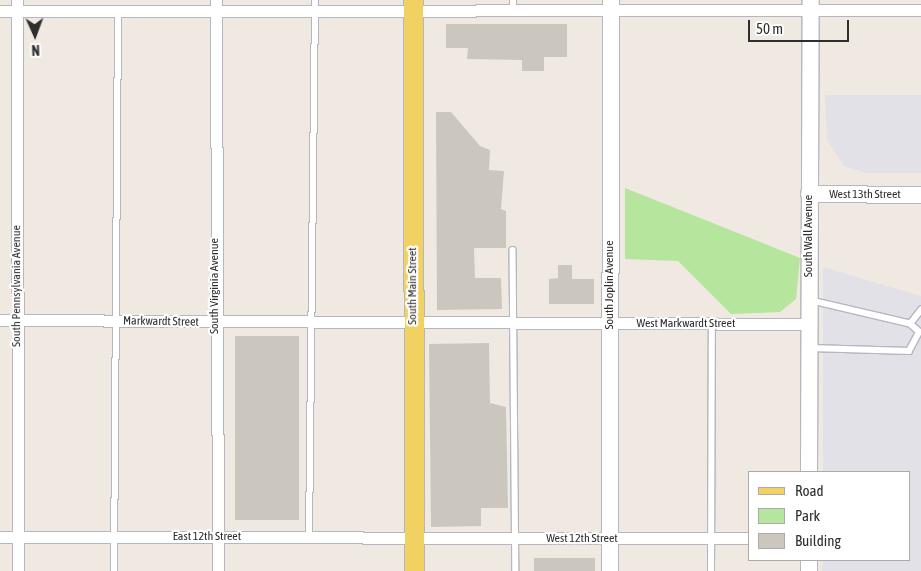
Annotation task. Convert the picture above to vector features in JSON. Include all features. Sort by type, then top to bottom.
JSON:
[{"type":"main road","name":"South Main Street","points":[[413,5],[414,571]]},
{"type":"street","points":[[0,11],[17,6],[118,10],[216,5],[711,5],[921,10]]},
{"type":"street","name":"South Virginia Avenue","points":[[216,5],[215,322],[218,571]]},
{"type":"street","name":"South Joplin Avenue","points":[[610,571],[611,5]]},
{"type":"street","name":"South Pennsylvania Avenue","points":[[17,6],[18,571]]},
{"type":"street","name":"South Wall Avenue","points":[[809,471],[811,6]]},
{"type":"street","name":"West 13th Street","points":[[810,194],[921,195]]},
{"type":"street","name":"Markwardt Street","points":[[0,320],[413,324]]},
{"type":"street","name":"West Markwardt Street","points":[[413,324],[810,324]]},
{"type":"street","name":"East 12th Street","points":[[0,537],[414,538]]},
{"type":"street","name":"West 12th Street","points":[[414,538],[748,538]]},
{"type":"lane","points":[[309,537],[315,5]]},
{"type":"lane","points":[[114,571],[118,10]]},
{"type":"lane","points":[[513,250],[516,571]]},
{"type":"lane","points":[[809,301],[910,324],[919,332],[909,351],[810,348]]},
{"type":"lane","points":[[910,324],[921,310]]},
{"type":"lane","points":[[711,571],[712,324]]},
{"type":"shaded area","points":[[825,95],[921,95],[921,173],[866,173],[844,166],[827,140]]},
{"type":"shaded area","points":[[823,267],[921,296],[921,571],[822,571],[823,561],[911,561],[911,471],[823,471]]},
{"type":"green space","points":[[625,188],[800,258],[796,299],[780,312],[731,314],[678,261],[625,259]]},
{"type":"building","points":[[446,24],[567,24],[567,57],[544,57],[544,71],[522,71],[522,60],[467,59],[468,48],[446,48]]},
{"type":"building","points":[[436,112],[451,112],[480,146],[490,150],[489,170],[504,171],[501,209],[506,211],[506,248],[474,248],[475,278],[501,278],[502,309],[437,310]]},
{"type":"building","points":[[558,265],[572,265],[572,279],[594,279],[594,304],[549,304],[549,279],[558,278]]},
{"type":"building","points":[[235,336],[299,336],[299,520],[235,520]]},
{"type":"building","points":[[489,343],[490,403],[506,407],[508,508],[481,508],[481,526],[431,527],[429,344]]},
{"type":"building","points":[[534,558],[595,558],[595,571],[534,571]]}]
